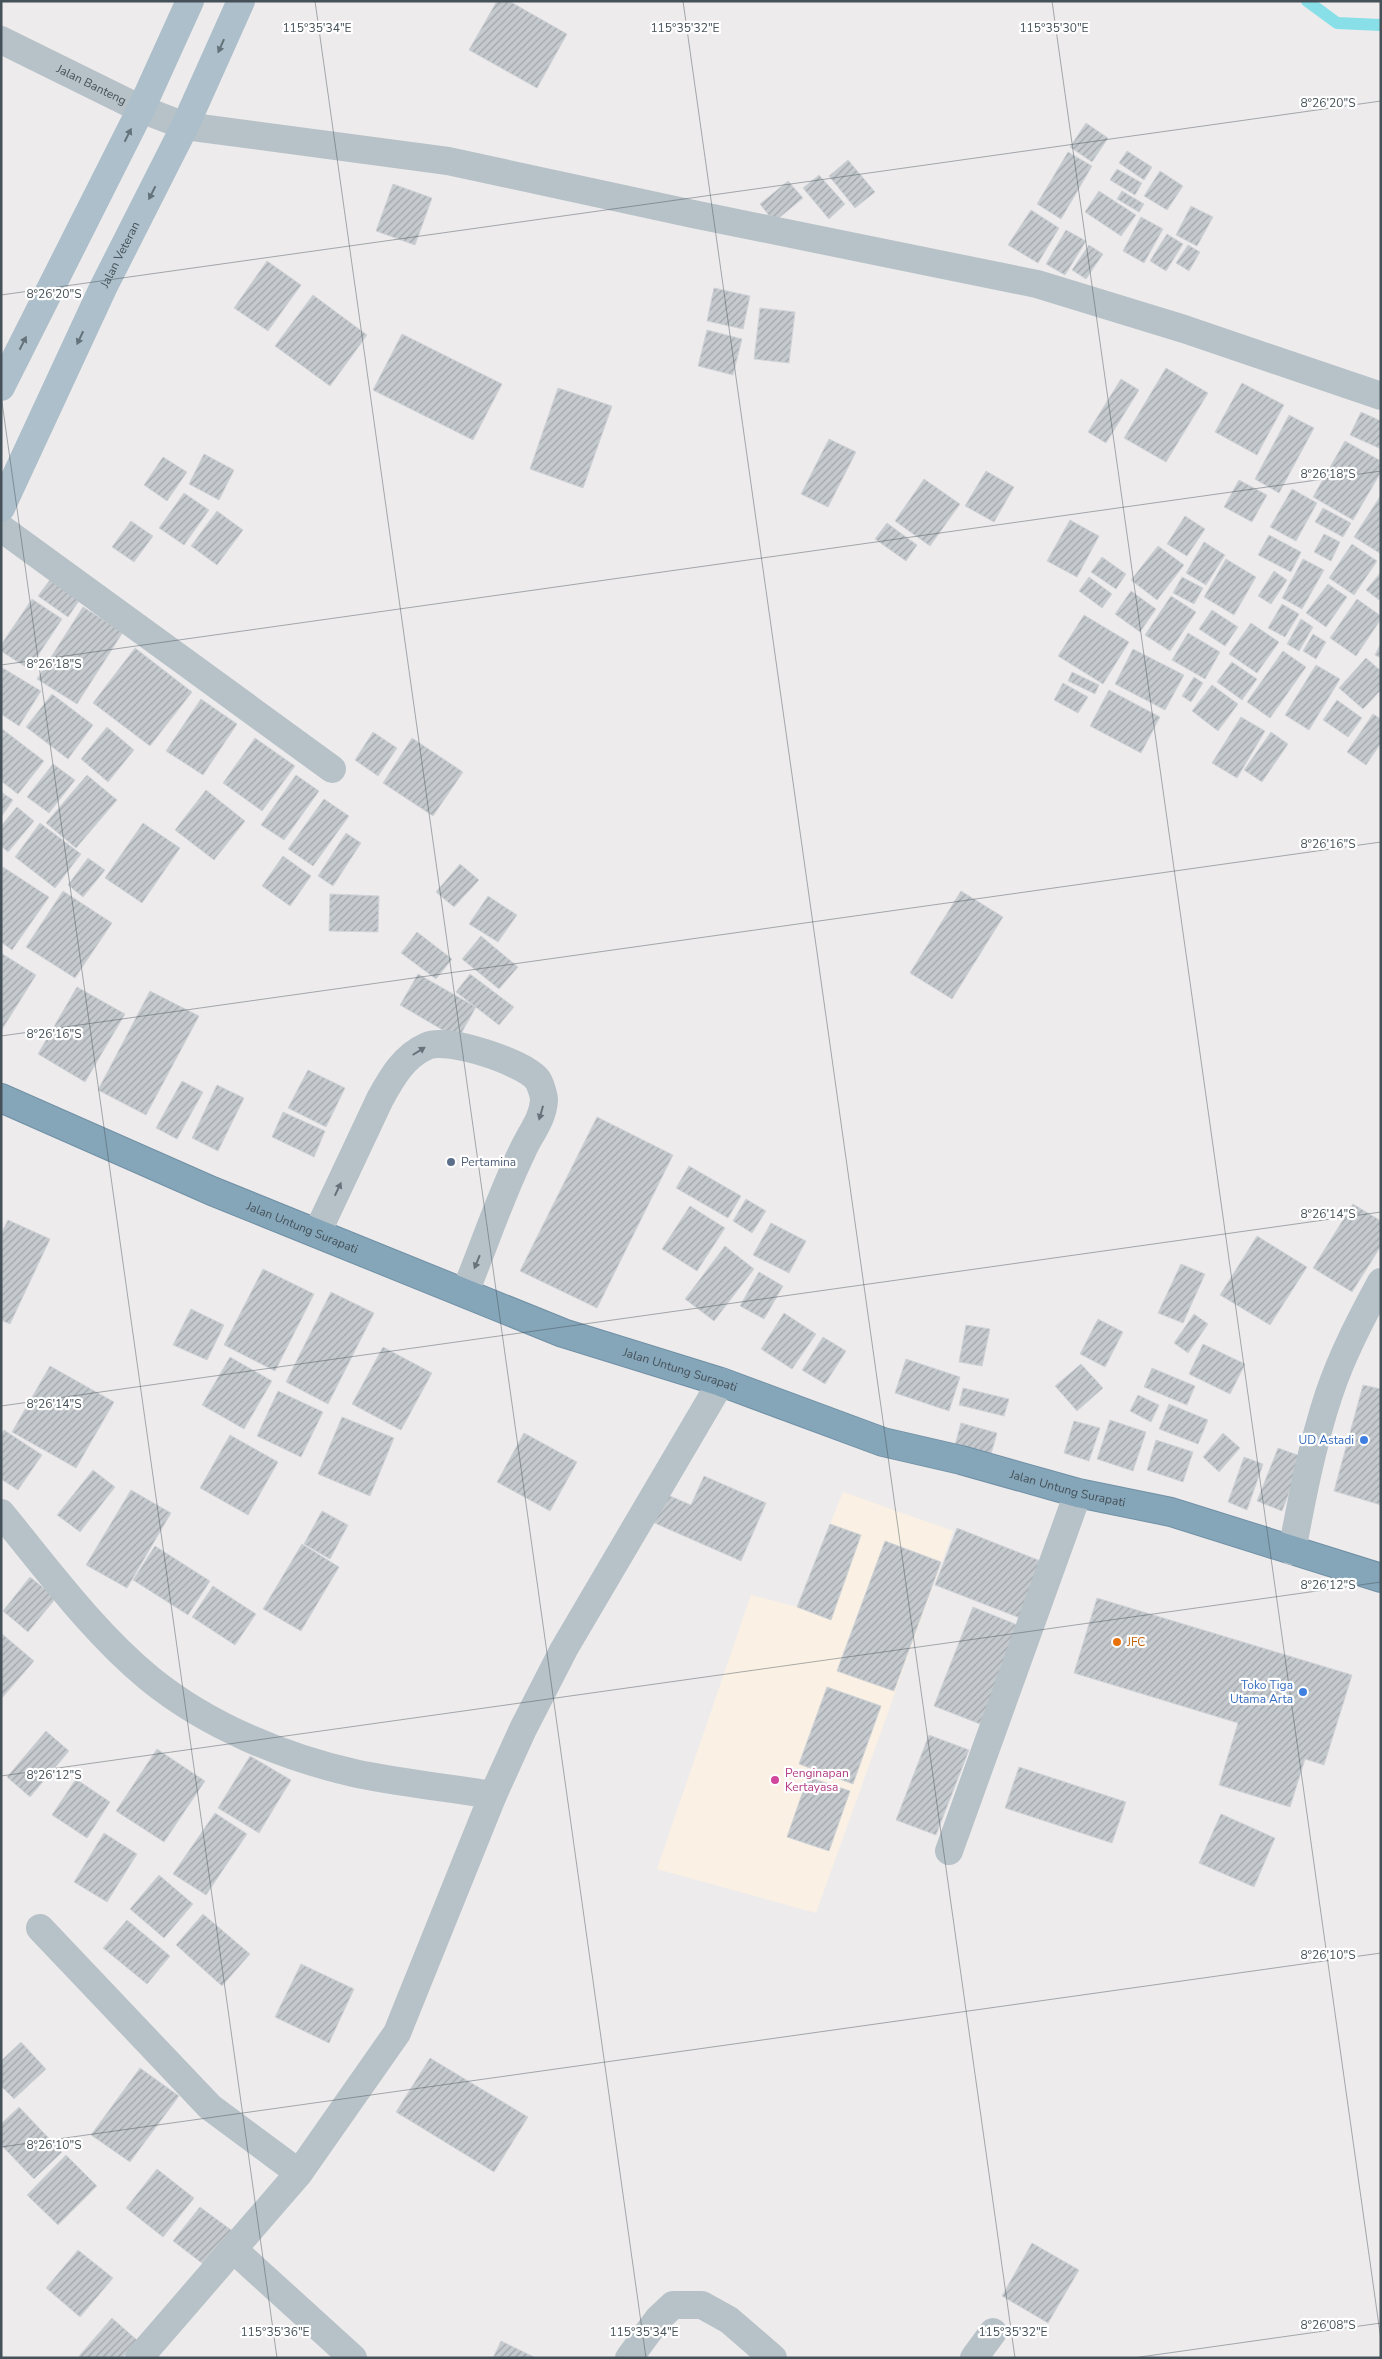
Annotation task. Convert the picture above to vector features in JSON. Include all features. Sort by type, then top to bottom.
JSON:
[{"type":"highway","name":"Jalan Untung Surapati","points":[[1,1098],[212,1191],[563,1333],[721,1382],[883,1442],[962,1460],[1078,1493],[1170,1512],[1381,1578]]},
{"type":"main road","points":[[1,387],[141,109],[190,1]]},
{"type":"main road","name":"Jalan Veteran","points":[[1,508],[103,288],[185,126],[241,1]]},
{"type":"street","name":"Jalan Banteng","points":[[1,40],[141,109],[185,126],[448,161],[684,212],[1037,284],[1184,329],[1381,396]]},
{"type":"street","points":[[1,528],[332,769]]},
{"type":"street","points":[[317,1233],[380,1099],[390,1081],[406,1060],[429,1045],[466,1046],[506,1060],[537,1079],[544,1099],[537,1126],[522,1151],[465,1292]]},
{"type":"street","points":[[1292,1551],[1305,1483],[1329,1393],[1351,1338],[1381,1282]]},
{"type":"street","points":[[139,2358],[299,2173],[372,2072],[397,2033],[493,1795],[564,1649],[721,1382]]},
{"type":"street","points":[[949,1852],[1078,1493]]},
{"type":"street","points":[[1,1513],[114,1646],[150,1678],[186,1705],[282,1751],[357,1773],[493,1795]]},
{"type":"street","points":[[40,1928],[210,2107],[299,2173]]},
{"type":"street","points":[[234,2250],[353,2358]]},
{"type":"street","points":[[629,2358],[658,2319],[673,2306],[702,2305],[729,2320],[773,2358]]},
{"type":"street","points":[[974,2358],[993,2332]]},
{"type":"shaded area","name":"Penginapan Kertayasa","points":[[843,1492],[953,1531],[816,1913],[657,1869],[751,1595],[797,1607]]},
{"type":"building","points":[[497,1],[509,1],[567,34],[537,88],[469,50]]},
{"type":"building","points":[[1086,123],[1108,138],[1092,162],[1070,147]]},
{"type":"building","points":[[1127,151],[1152,167],[1144,180],[1119,163]]},
{"type":"building","points":[[1068,152],[1092,166],[1061,219],[1037,204]]},
{"type":"building","points":[[848,160],[875,192],[855,208],[829,176]]},
{"type":"building","points":[[1117,169],[1142,183],[1135,195],[1110,180]]},
{"type":"building","points":[[1160,171],[1183,186],[1167,210],[1144,196]]},
{"type":"building","points":[[819,175],[845,204],[829,219],[803,188]]},
{"type":"building","points":[[788,181],[803,198],[774,222],[760,204]]},
{"type":"building","points":[[393,184],[432,198],[415,245],[376,231]]},
{"type":"building","points":[[1099,191],[1136,215],[1121,236],[1085,212]]},
{"type":"building","points":[[1122,191],[1144,204],[1139,212],[1117,199]]},
{"type":"building","points":[[1191,206],[1213,217],[1197,246],[1176,235]]},
{"type":"building","points":[[1031,210],[1059,228],[1038,263],[1008,245]]},
{"type":"building","points":[[1141,217],[1163,229],[1144,263],[1123,251]]},
{"type":"building","points":[[1066,230],[1086,241],[1065,275],[1046,264]]},
{"type":"building","points":[[1167,234],[1183,244],[1166,271],[1150,261]]},
{"type":"building","points":[[1089,245],[1103,254],[1086,279],[1072,270]]},
{"type":"building","points":[[1188,245],[1200,252],[1189,271],[1176,263]]},
{"type":"building","points":[[267,261],[301,285],[268,331],[234,308]]},
{"type":"building","points":[[714,288],[750,296],[743,329],[707,321]]},
{"type":"building","points":[[313,295],[367,335],[330,386],[275,346]]},
{"type":"building","points":[[760,308],[795,312],[789,363],[754,359]]},
{"type":"building","points":[[707,330],[742,339],[733,375],[698,366]]},
{"type":"building","points":[[402,334],[502,384],[473,440],[373,390]]},
{"type":"building","points":[[1166,368],[1208,393],[1166,462],[1124,438]]},
{"type":"building","points":[[1121,379],[1139,390],[1106,443],[1088,432]]},
{"type":"building","points":[[1242,383],[1284,405],[1257,455],[1215,432]]},
{"type":"building","points":[[558,388],[612,406],[583,488],[530,469]]},
{"type":"building","points":[[1361,412],[1381,421],[1381,449],[1350,435]]},
{"type":"building","points":[[1289,415],[1314,428],[1279,493],[1255,479]]},
{"type":"building","points":[[829,439],[856,452],[828,507],[801,494]]},
{"type":"building","points":[[1345,441],[1381,461],[1381,472],[1353,520],[1313,497]]},
{"type":"building","points":[[204,454],[234,470],[219,500],[189,484]]},
{"type":"building","points":[[163,457],[187,472],[167,501],[144,485]]},
{"type":"building","points":[[986,471],[1014,487],[994,522],[965,506]]},
{"type":"building","points":[[924,479],[960,504],[930,546],[895,521]]},
{"type":"building","points":[[1239,480],[1267,495],[1252,522],[1224,507]]},
{"type":"building","points":[[1292,489],[1317,503],[1296,541],[1270,527]]},
{"type":"building","points":[[184,493],[209,510],[184,545],[159,528]]},
{"type":"building","points":[[1381,495],[1381,554],[1354,537]]},
{"type":"building","points":[[1323,508],[1351,523],[1343,537],[1315,522]]},
{"type":"building","points":[[217,511],[243,530],[217,565],[191,546]]},
{"type":"building","points":[[1185,516],[1205,529],[1187,556],[1167,544]]},
{"type":"building","points":[[1070,520],[1099,536],[1077,577],[1047,561]]},
{"type":"building","points":[[131,521],[153,536],[134,562],[112,547]]},
{"type":"building","points":[[887,523],[917,545],[906,561],[875,539]]},
{"type":"building","points":[[1324,534],[1340,542],[1331,561],[1314,552]]},
{"type":"building","points":[[1269,535],[1301,552],[1291,572],[1258,555]]},
{"type":"building","points":[[1204,542],[1225,555],[1206,585],[1186,573]]},
{"type":"building","points":[[1352,544],[1377,561],[1354,595],[1329,578]]},
{"type":"building","points":[[1158,546],[1184,565],[1157,600],[1131,580]]},
{"type":"building","points":[[1102,557],[1126,574],[1116,589],[1091,572]]},
{"type":"building","points":[[1226,559],[1256,577],[1234,615],[1204,597]]},
{"type":"building","points":[[1303,559],[1324,570],[1302,609],[1282,598]]},
{"type":"building","points":[[1274,571],[1287,580],[1271,604],[1258,596]]},
{"type":"building","points":[[1381,572],[1381,598],[1379,600],[1366,590]]},
{"type":"building","points":[[52,577],[81,598],[68,617],[38,596]]},
{"type":"building","points":[[1089,577],[1112,594],[1102,608],[1079,591]]},
{"type":"building","points":[[1182,577],[1203,588],[1194,604],[1173,593]]},
{"type":"building","points":[[1328,584],[1347,597],[1326,627],[1306,613]]},
{"type":"building","points":[[1131,591],[1156,609],[1140,632],[1115,614]]},
{"type":"building","points":[[1171,596],[1196,612],[1170,651],[1145,635]]},
{"type":"building","points":[[32,599],[62,619],[29,669],[1,651],[1,645]]},
{"type":"building","points":[[1357,599],[1381,616],[1381,619],[1356,656],[1330,638]]},
{"type":"building","points":[[1282,604],[1299,614],[1285,637],[1268,628]]},
{"type":"building","points":[[83,607],[123,632],[77,704],[37,679]]},
{"type":"building","points":[[1212,610],[1238,627],[1225,646],[1199,629]]},
{"type":"building","points":[[1084,615],[1129,642],[1103,684],[1058,656]]},
{"type":"building","points":[[1301,619],[1313,627],[1299,651],[1287,644]]},
{"type":"building","points":[[1251,623],[1279,642],[1257,673],[1229,654]]},
{"type":"building","points":[[1188,633],[1220,652],[1205,679],[1172,660]]},
{"type":"building","points":[[1313,634],[1326,642],[1316,659],[1303,651]]},
{"type":"building","points":[[1381,643],[1381,658],[1375,655]]},
{"type":"building","points":[[135,648],[192,692],[150,746],[93,703]]},
{"type":"building","points":[[1133,649],[1184,675],[1165,710],[1115,684]]},
{"type":"building","points":[[1283,651],[1306,667],[1270,718],[1247,702]]},
{"type":"building","points":[[1366,658],[1381,671],[1381,690],[1363,709],[1339,688]]},
{"type":"building","points":[[1232,662],[1257,679],[1242,700],[1217,682]]},
{"type":"building","points":[[1316,665],[1340,679],[1309,730],[1285,715]]},
{"type":"building","points":[[1,667],[41,691],[19,726],[1,714]]},
{"type":"building","points":[[1072,672],[1099,685],[1095,694],[1068,681]]},
{"type":"building","points":[[1194,677],[1203,683],[1191,702],[1182,696]]},
{"type":"building","points":[[1063,683],[1088,697],[1078,713],[1054,700]]},
{"type":"building","points":[[1212,685],[1238,704],[1218,731],[1192,711]]},
{"type":"building","points":[[1109,690],[1160,717],[1141,753],[1090,726]]},
{"type":"building","points":[[52,694],[93,725],[68,759],[26,727]]},
{"type":"building","points":[[201,699],[237,724],[203,775],[166,751]]},
{"type":"building","points":[[1337,700],[1362,718],[1348,737],[1323,720]]},
{"type":"building","points":[[1373,714],[1381,719],[1381,743],[1366,765],[1347,752]]},
{"type":"building","points":[[1241,717],[1265,731],[1237,778],[1212,763]]},
{"type":"building","points":[[107,727],[134,750],[108,782],[81,759]]},
{"type":"building","points":[[1,728],[44,761],[18,794],[1,781]]},
{"type":"building","points":[[373,732],[397,748],[378,776],[355,760]]},
{"type":"building","points":[[1271,732],[1288,744],[1262,782],[1244,770]]},
{"type":"building","points":[[255,738],[295,766],[262,811],[223,783]]},
{"type":"building","points":[[412,738],[463,772],[433,816],[383,783]]},
{"type":"building","points":[[53,764],[75,780],[49,813],[27,797]]},
{"type":"building","points":[[87,775],[117,800],[76,848],[46,823]]},
{"type":"building","points":[[296,775],[319,791],[284,840],[261,825]]},
{"type":"building","points":[[206,790],[245,821],[214,860],[175,830]]},
{"type":"building","points":[[1,792],[13,800],[1,817]]},
{"type":"building","points":[[324,799],[349,816],[313,866],[288,849]]},
{"type":"building","points":[[17,807],[34,821],[8,852],[1,846],[1,826]]},
{"type":"building","points":[[40,823],[81,854],[55,888],[15,857]]},
{"type":"building","points":[[143,823],[180,848],[142,903],[105,878]]},
{"type":"building","points":[[346,833],[361,843],[333,886],[318,876]]},
{"type":"building","points":[[283,856],[311,876],[290,906],[262,886]]},
{"type":"building","points":[[88,858],[105,870],[83,897],[68,885]]},
{"type":"building","points":[[460,864],[479,880],[454,907],[436,892]]},
{"type":"building","points":[[3,867],[49,897],[12,950],[1,942],[1,870]]},
{"type":"building","points":[[63,891],[112,923],[75,978],[26,947]]},
{"type":"building","points":[[961,891],[1003,917],[952,999],[910,973]]},
{"type":"building","points":[[330,894],[379,896],[378,932],[329,931]]},
{"type":"building","points":[[488,896],[517,915],[498,942],[469,924]]},
{"type":"building","points":[[417,932],[452,959],[436,979],[401,953]]},
{"type":"building","points":[[481,936],[518,967],[499,989],[462,959]]},
{"type":"building","points":[[1,953],[36,975],[1,1031]]},
{"type":"building","points":[[418,974],[476,1007],[458,1039],[400,1005]]},
{"type":"building","points":[[470,974],[514,1007],[499,1025],[456,992]]},
{"type":"building","points":[[77,987],[125,1014],[85,1082],[38,1054]]},
{"type":"building","points":[[150,991],[199,1016],[146,1115],[98,1090]]},
{"type":"building","points":[[308,1070],[345,1088],[326,1127],[288,1108]]},
{"type":"building","points":[[182,1081],[203,1092],[177,1139],[156,1128]]},
{"type":"building","points":[[217,1085],[244,1098],[218,1151],[192,1138]]},
{"type":"building","points":[[283,1112],[325,1131],[314,1157],[272,1137]]},
{"type":"building","points":[[597,1117],[673,1155],[597,1308],[520,1271]]},
{"type":"building","points":[[689,1166],[741,1196],[728,1218],[676,1188]]},
{"type":"building","points":[[746,1199],[766,1211],[752,1233],[733,1221]]},
{"type":"building","points":[[1353,1204],[1381,1221],[1381,1246],[1352,1292],[1313,1268]]},
{"type":"building","points":[[690,1206],[725,1228],[697,1271],[662,1249]]},
{"type":"building","points":[[8,1220],[50,1239],[10,1324],[1,1320],[1,1234]]},
{"type":"building","points":[[771,1223],[806,1241],[789,1273],[753,1255]]},
{"type":"building","points":[[1257,1236],[1307,1267],[1270,1325],[1220,1295]]},
{"type":"building","points":[[725,1246],[754,1269],[714,1321],[685,1299]]},
{"type":"building","points":[[1181,1264],[1205,1274],[1183,1323],[1158,1313]]},
{"type":"building","points":[[263,1269],[314,1294],[275,1371],[224,1345]]},
{"type":"building","points":[[759,1272],[783,1286],[764,1319],[740,1306]]},
{"type":"building","points":[[331,1292],[374,1313],[328,1404],[286,1382]]},
{"type":"building","points":[[191,1309],[224,1325],[207,1360],[173,1345]]},
{"type":"building","points":[[784,1313],[816,1334],[792,1369],[761,1349]]},
{"type":"building","points":[[1194,1314],[1208,1324],[1188,1353],[1174,1343]]},
{"type":"building","points":[[1098,1319],[1123,1332],[1105,1367],[1080,1354]]},
{"type":"building","points":[[966,1325],[990,1329],[982,1366],[959,1362]]},
{"type":"building","points":[[823,1337],[846,1351],[825,1384],[802,1370]]},
{"type":"building","points":[[1203,1344],[1245,1364],[1230,1394],[1189,1374]]},
{"type":"building","points":[[383,1347],[432,1373],[401,1430],[352,1404]]},
{"type":"building","points":[[230,1357],[272,1381],[244,1429],[202,1405]]},
{"type":"building","points":[[906,1359],[960,1377],[949,1411],[895,1393]]},
{"type":"building","points":[[1081,1364],[1103,1388],[1077,1411],[1055,1386]]},
{"type":"building","points":[[50,1366],[114,1402],[76,1468],[12,1432]]},
{"type":"building","points":[[1152,1368],[1195,1386],[1187,1405],[1144,1387]]},
{"type":"building","name":"UD Astadi","points":[[1363,1385],[1381,1389],[1381,1505],[1334,1491]]},
{"type":"building","points":[[963,1388],[1009,1399],[1004,1416],[959,1405]]},
{"type":"building","points":[[278,1391],[323,1412],[301,1457],[257,1436]]},
{"type":"building","points":[[1138,1395],[1159,1405],[1151,1422],[1130,1411]]},
{"type":"building","points":[[1169,1404],[1208,1420],[1198,1444],[1159,1429]]},
{"type":"building","points":[[342,1417],[394,1438],[370,1496],[318,1474]]},
{"type":"building","points":[[1110,1420],[1146,1432],[1133,1471],[1097,1459]]},
{"type":"building","points":[[1074,1421],[1100,1428],[1089,1461],[1064,1453]]},
{"type":"building","points":[[961,1423],[997,1433],[991,1454],[955,1445]]},
{"type":"building","points":[[4,1430],[42,1455],[18,1490],[1,1479],[1,1434]]},
{"type":"building","points":[[524,1433],[577,1462],[550,1511],[497,1482]]},
{"type":"building","points":[[1223,1433],[1240,1448],[1219,1472],[1203,1457]]},
{"type":"building","points":[[230,1435],[278,1462],[248,1515],[200,1488]]},
{"type":"building","points":[[1156,1440],[1193,1452],[1183,1482],[1147,1470]]},
{"type":"building","points":[[1278,1448],[1303,1457],[1282,1511],[1257,1501]]},
{"type":"building","points":[[1244,1457],[1263,1464],[1247,1510],[1228,1502]]},
{"type":"building","points":[[93,1470],[115,1487],[80,1532],[57,1515]]},
{"type":"building","points":[[704,1476],[766,1503],[741,1561],[650,1521],[663,1493],[691,1505]]},
{"type":"building","points":[[131,1490],[171,1513],[127,1588],[86,1565]]},
{"type":"building","points":[[322,1511],[348,1525],[330,1559],[304,1544]]},
{"type":"building","points":[[830,1524],[861,1535],[831,1620],[797,1607]]},
{"type":"building","points":[[957,1528],[1048,1564],[1025,1620],[935,1585]]},
{"type":"building","points":[[885,1541],[941,1562],[894,1691],[837,1671]]},
{"type":"building","points":[[302,1544],[339,1567],[301,1631],[263,1609]]},
{"type":"building","points":[[155,1546],[210,1581],[188,1615],[133,1580]]},
{"type":"building","points":[[30,1577],[56,1598],[28,1632],[3,1611]]},
{"type":"building","points":[[213,1586],[256,1614],[235,1645],[192,1617]]},
{"type":"building","points":[[1097,1598],[1352,1675],[1324,1765],[1305,1759],[1290,1807],[1219,1785],[1238,1723],[1074,1673]]},
{"type":"building","points":[[973,1607],[1020,1626],[980,1724],[934,1706]]},
{"type":"building","points":[[1,1633],[34,1661],[1,1699]]},
{"type":"building","points":[[827,1687],[881,1706],[853,1784],[799,1764]]},
{"type":"building","points":[[46,1731],[69,1751],[30,1797],[7,1777]]},
{"type":"building","points":[[929,1735],[969,1750],[936,1835],[896,1820]]},
{"type":"building","points":[[157,1749],[205,1781],[164,1842],[116,1811]]},
{"type":"building","points":[[250,1756],[291,1780],[259,1833],[218,1808]]},
{"type":"building","points":[[1019,1767],[1126,1802],[1112,1843],[1005,1808]]},
{"type":"building","points":[[808,1777],[850,1791],[829,1851],[787,1837]]},
{"type":"building","points":[[76,1779],[110,1802],[87,1838],[52,1815]]},
{"type":"building","points":[[215,1813],[247,1834],[206,1895],[173,1874]]},
{"type":"building","points":[[1221,1814],[1275,1838],[1254,1887],[1199,1863]]},
{"type":"building","points":[[104,1833],[137,1854],[107,1902],[74,1882]]},
{"type":"building","points":[[159,1875],[193,1904],[164,1938],[130,1909]]},
{"type":"building","points":[[203,1914],[250,1954],[222,1986],[176,1945]]},
{"type":"building","points":[[127,1920],[170,1956],[147,1984],[103,1948]]},
{"type":"building","points":[[301,1964],[354,1989],[329,2043],[275,2017]]},
{"type":"building","points":[[21,2042],[46,2069],[14,2099],[1,2086],[1,2061]]},
{"type":"building","points":[[430,2058],[528,2117],[494,2172],[396,2112]]},
{"type":"building","points":[[140,2068],[179,2096],[130,2162],[91,2135]]},
{"type":"building","points":[[19,2107],[62,2152],[34,2179],[1,2145],[1,2124]]},
{"type":"building","points":[[66,2155],[97,2186],[58,2225],[27,2195]]},
{"type":"building","points":[[157,2169],[194,2198],[163,2237],[126,2208]]},
{"type":"building","points":[[200,2207],[234,2232],[207,2267],[173,2241]]},
{"type":"building","points":[[1032,2243],[1079,2270],[1048,2323],[1002,2296]]},
{"type":"building","points":[[78,2250],[113,2278],[80,2317],[46,2288]]},
{"type":"building","points":[[112,2318],[138,2341],[122,2358],[82,2358],[79,2356]]},
{"type":"building","points":[[501,2341],[536,2358],[493,2358]]},
{"type":"waterway","points":[[1307,1],[1337,23],[1381,25]]},
{"type":"place","name":"Pertamina","points":[[451,1162]]},
{"type":"place","name":"UD Astadi","points":[[1364,1440]]},
{"type":"place","name":"JFC","points":[[1117,1642]]},
{"type":"place","name":"Toko Tiga Utama Arta","points":[[1303,1692]]},
{"type":"place","name":"Penginapan Kertayasa","points":[[775,1780]]}]
